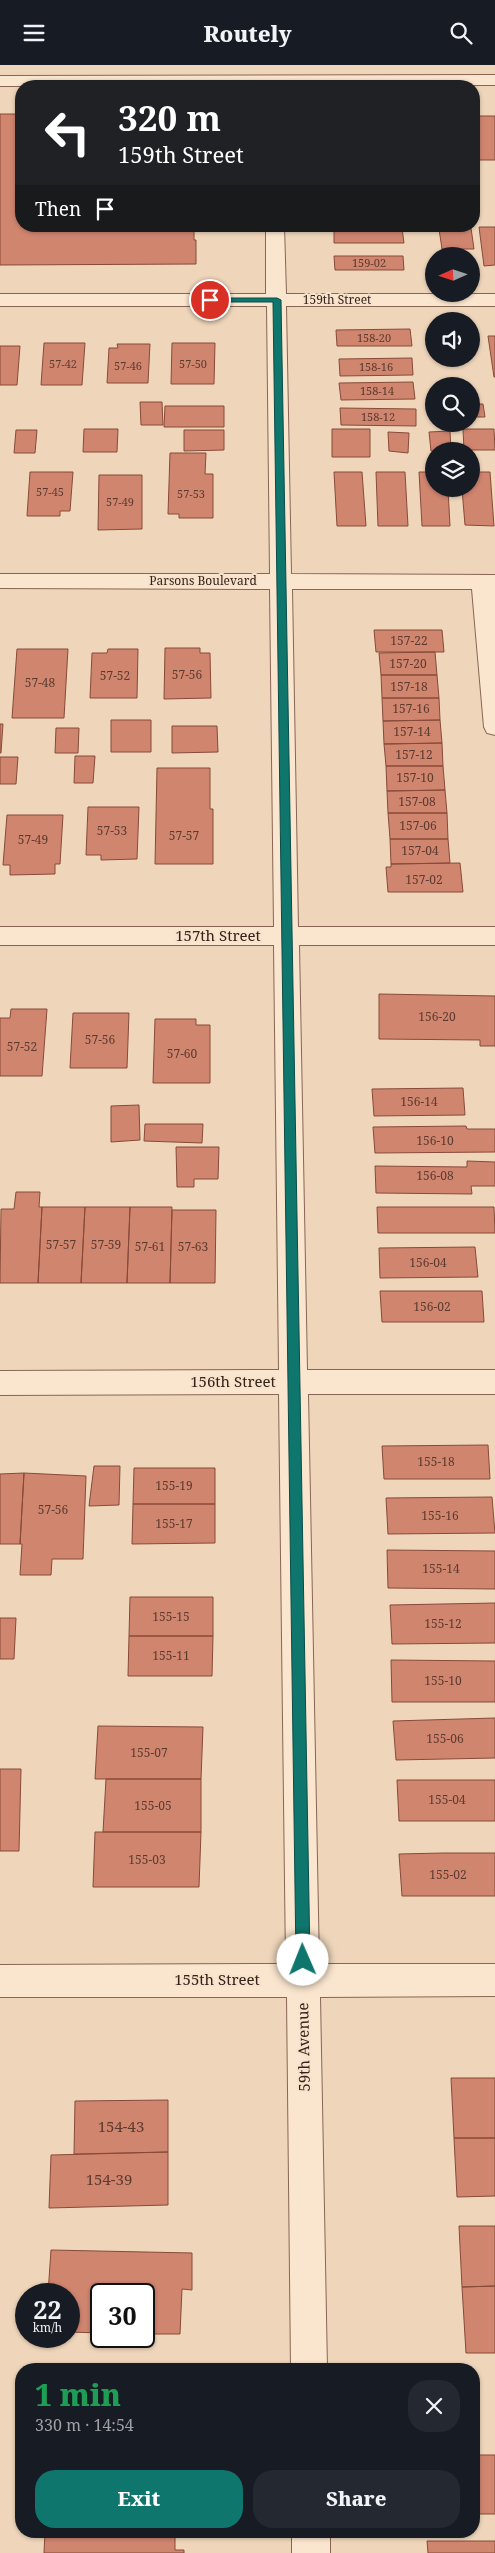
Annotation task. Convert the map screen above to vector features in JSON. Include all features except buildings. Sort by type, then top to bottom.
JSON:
[{"type":"street","points":[[68,80],[272,77],[495,80]]},
{"type":"street","points":[[0,81],[15,81]]},
{"type":"street","name":"59th Avenue","points":[[275,232],[309,2363]]},
{"type":"street","name":"159th Street","points":[[0,300],[495,300]]},
{"type":"street","name":"Parsons Boulevard","points":[[0,581],[488,582]]},
{"type":"street","points":[[488,582],[495,727]]},
{"type":"street","name":"157th Street","points":[[0,936],[495,936]]},
{"type":"street","name":"156th Street","points":[[0,1383],[495,1382]]},
{"type":"street","name":"155th Street","points":[[0,1981],[495,1980]]},
{"type":"street","points":[[311,2538],[311,2553]]},
{"type":"route","points":[[210,300],[277,300],[303,1960]]}]
